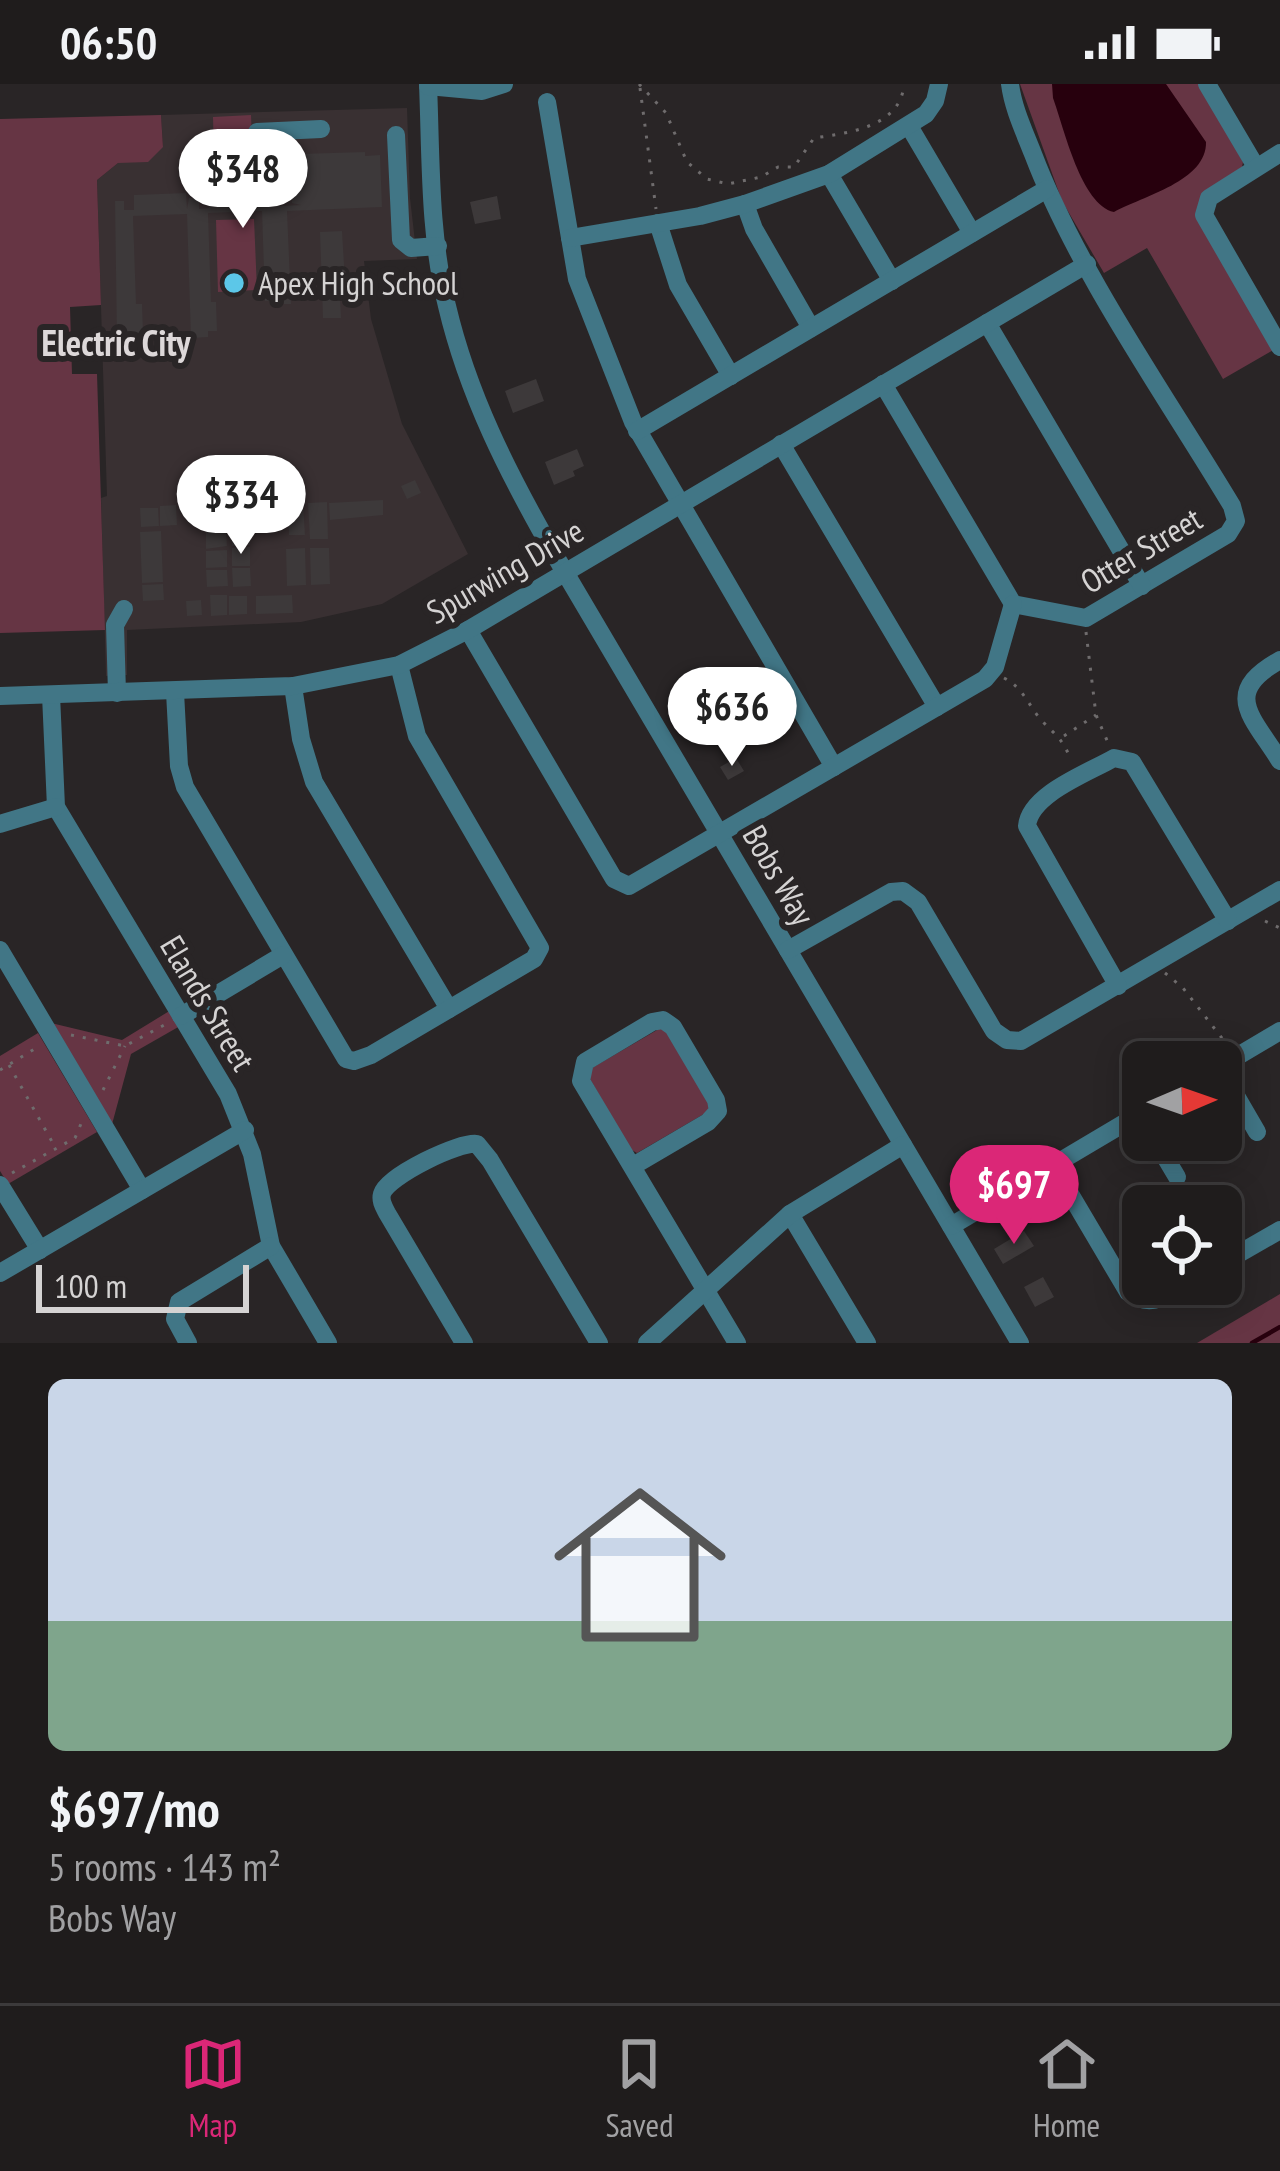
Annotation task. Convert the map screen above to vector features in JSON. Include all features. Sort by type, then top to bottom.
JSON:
[{"type":"street","points":[[428,85],[482,91],[504,84]]},
{"type":"street","points":[[570,238],[745,204],[829,174],[931,108],[939,84]]},
{"type":"street","points":[[1010,84],[1047,190],[1087,264]]},
{"type":"street","points":[[1207,84],[1256,167]]},
{"type":"street","name":"Bobs Way","points":[[428,85],[446,303],[478,410],[565,571],[1020,1343]]},
{"type":"street","points":[[547,102],[577,279],[637,431],[834,767]]},
{"type":"street","points":[[909,126],[972,233]]},
{"type":"street","points":[[257,132],[320,130]]},
{"type":"street","points":[[396,135],[393,237],[411,248],[438,246]]},
{"type":"street","points":[[1280,153],[1209,197],[1204,214],[1272,312],[1280,347]]},
{"type":"street","points":[[829,174],[892,280]]},
{"type":"street","points":[[637,431],[1047,190]]},
{"type":"street","points":[[745,204],[754,230],[811,328]]},
{"type":"street","points":[[658,223],[678,285],[731,376]]},
{"type":"street","name":"Spurwing Drive","points":[[0,696],[293,686],[399,665],[468,630],[1087,264]]},
{"type":"street","name":"Otter Street","points":[[1013,604],[1085,618],[1228,534],[1236,521],[1232,506],[1087,264]]},
{"type":"street","points":[[987,323],[1142,586]]},
{"type":"street","points":[[468,630],[618,883],[638,884],[938,707],[992,672],[1013,604],[883,384]]},
{"type":"street","points":[[781,444],[938,707]]},
{"type":"street","points":[[117,693],[115,625],[124,609]]},
{"type":"street","points":[[1280,660],[1251,678],[1245,693],[1251,714],[1280,761]]},
{"type":"street","points":[[176,692],[184,788],[346,1059],[354,1061],[534,958],[540,948],[417,736],[399,665]]},
{"type":"street","points":[[293,686],[314,782],[449,1009]]},
{"type":"street","name":"Elands Street","points":[[51,694],[56,806],[245,1130],[271,1246],[328,1343]]},
{"type":"street","points":[[1118,986],[1027,826],[1037,804],[1078,779],[1114,758],[1132,762],[1228,921]]},
{"type":"street","points":[[0,824],[56,806]]},
{"type":"street","points":[[788,950],[885,895],[903,891],[918,902],[994,1031],[1007,1040],[1028,1039],[1280,890]]},
{"type":"street","points":[[0,950],[142,1190]]},
{"type":"street","points":[[181,1016],[283,955]]},
{"type":"street","points":[[633,1166],[718,1111],[673,1027],[663,1020],[585,1062],[580,1075],[633,1166],[705,1289],[737,1343]]},
{"type":"street","points":[[1242,1054],[1280,1031]]},
{"type":"street","points":[[1242,1100],[1256,1132]]},
{"type":"street","points":[[951,1226],[1122,1126]]},
{"type":"street","points":[[0,1273],[245,1130]]},
{"type":"street","points":[[464,1343],[387,1214],[382,1197],[386,1186],[463,1142],[477,1144],[490,1160],[599,1343]]},
{"type":"street","points":[[647,1343],[790,1214],[903,1145]]},
{"type":"street","points":[[1168,1161],[1178,1177]]},
{"type":"street","points":[[1053,1165],[1122,1282]]},
{"type":"street","points":[[0,1182],[40,1250]]},
{"type":"street","points":[[790,1214],[867,1343]]},
{"type":"street","points":[[1242,1252],[1280,1230]]},
{"type":"street","points":[[188,1343],[176,1319],[179,1302],[271,1246]]},
{"type":"path","points":[[639,84],[666,112],[687,162],[707,178],[728,184],[794,166],[817,137],[863,130],[896,107],[904,84]]},
{"type":"path","points":[[639,84],[658,223]]},
{"type":"path","points":[[1085,618],[1096,715],[1114,758]]},
{"type":"path","points":[[992,672],[1019,686],[1042,721],[1063,737],[1078,779]]},
{"type":"path","points":[[1063,737],[1096,715]]},
{"type":"path","points":[[1154,964],[1183,988],[1213,1041]]},
{"type":"path","points":[[97,1103],[125,1046],[181,1016]]},
{"type":"path","points":[[61,1033],[125,1046]]},
{"type":"path","points":[[0,1070],[48,1041]]},
{"type":"path","points":[[8,1065],[56,1148]]},
{"type":"path","points":[[0,1182],[75,1138],[87,1108]]},
{"type":"shaded area","points":[[1020,84],[1201,84],[1243,162],[1202,196],[1275,349],[1223,379],[1147,248],[1104,273],[1062,201]]},
{"type":"shaded area","points":[[1052,84],[1166,84],[1206,142],[1204,156],[1185,177],[1114,212],[1102,206],[1083,181]]},
{"type":"shaded area","name":"Apex High School","points":[[407,108],[417,259],[364,261],[371,319],[402,424],[468,554],[382,604],[301,622],[127,630],[127,675],[106,676],[101,498],[107,496],[97,180],[118,163],[163,146],[161,115]]},
{"type":"shaded area","points":[[161,115],[163,147],[148,162],[118,163],[97,180],[101,305],[70,307],[72,374],[97,374],[105,630],[0,633],[0,119]]},
{"type":"shaded area","points":[[251,115],[254,189],[215,191],[213,117]]},
{"type":"shaded area","points":[[254,219],[257,290],[218,292],[216,220]]},
{"type":"shaded area","points":[[171,1010],[180,1026],[131,1054],[111,1128],[51,1023],[122,1040]]},
{"type":"shaded area","points":[[664,1026],[709,1111],[637,1153],[630,1149],[590,1079],[592,1068]]},
{"type":"shaded area","points":[[38,1033],[97,1132],[8,1184],[0,1171],[0,1056]]},
{"type":"shaded area","points":[[1280,1294],[1280,1343],[1197,1343]]},
{"type":"building","points":[[365,152],[365,156],[380,155],[382,207],[287,211],[291,304],[265,301],[262,211],[208,213],[211,302],[216,302],[217,331],[208,331],[208,337],[191,338],[187,214],[133,216],[136,304],[142,304],[143,333],[133,333],[133,340],[117,340],[115,201],[124,201],[124,210],[134,210],[134,195],[186,193],[187,209],[189,198],[199,198],[199,209],[209,208],[208,193],[262,191],[262,207],[301,205],[292,203],[290,159],[299,159],[299,154]]},
{"type":"building","points":[[187,177],[204,177],[205,194],[188,195]]},
{"type":"building","points":[[497,196],[501,219],[475,224],[470,202]]},
{"type":"building","points":[[342,231],[346,298],[340,298],[341,318],[323,318],[320,232]]},
{"type":"building","points":[[536,379],[544,401],[513,413],[505,391]]},
{"type":"building","points":[[577,449],[584,466],[573,471],[575,476],[554,485],[545,462]]},
{"type":"building","points":[[415,480],[421,493],[407,499],[401,486]]},
{"type":"building","points":[[383,500],[383,515],[330,520],[329,503]]},
{"type":"building","points":[[327,502],[328,539],[310,539],[308,503]]},
{"type":"building","points":[[208,503],[224,503],[225,524],[209,525]]},
{"type":"building","points":[[283,503],[284,522],[265,522],[265,504]]},
{"type":"building","points":[[288,503],[303,503],[305,535],[289,535]]},
{"type":"building","points":[[204,504],[204,527],[196,528],[196,505]]},
{"type":"building","points":[[263,504],[263,522],[227,524],[227,505]]},
{"type":"building","points":[[176,505],[177,525],[160,526],[160,506]]},
{"type":"building","points":[[140,508],[158,508],[159,526],[141,527]]},
{"type":"building","points":[[231,527],[250,527],[250,545],[232,546]]},
{"type":"building","points":[[161,531],[163,582],[142,583],[140,532]]},
{"type":"building","points":[[226,531],[227,546],[206,549],[206,532]]},
{"type":"building","points":[[250,547],[250,566],[232,566],[232,548]]},
{"type":"building","points":[[305,548],[306,585],[287,586],[286,549]]},
{"type":"building","points":[[310,548],[329,548],[330,584],[311,585]]},
{"type":"building","points":[[227,550],[227,567],[206,568],[206,551]]},
{"type":"building","points":[[232,568],[250,568],[251,586],[233,587]]},
{"type":"building","points":[[206,570],[227,570],[228,586],[207,587]]},
{"type":"building","points":[[163,584],[164,600],[143,601],[142,585]]},
{"type":"building","points":[[210,595],[227,595],[227,615],[211,616]]},
{"type":"building","points":[[292,595],[293,613],[256,614],[256,596]]},
{"type":"building","points":[[229,596],[247,596],[247,614],[229,615]]},
{"type":"building","points":[[201,600],[202,615],[187,616],[186,601]]},
{"type":"building","points":[[722,699],[729,711],[691,732],[684,721]]},
{"type":"building","points":[[736,758],[744,771],[728,780],[720,767]]},
{"type":"building","points":[[1024,1231],[1034,1246],[1003,1264],[994,1249]]},
{"type":"building","points":[[1043,1277],[1054,1297],[1035,1307],[1024,1287]]},
{"type":"waterway","points":[[1252,1343],[1280,1327]]},
{"type":"place","name":"Apex High School","points":[[234,283]]},
{"type":"district","name":"Electric City","points":[[116,343]]}]
